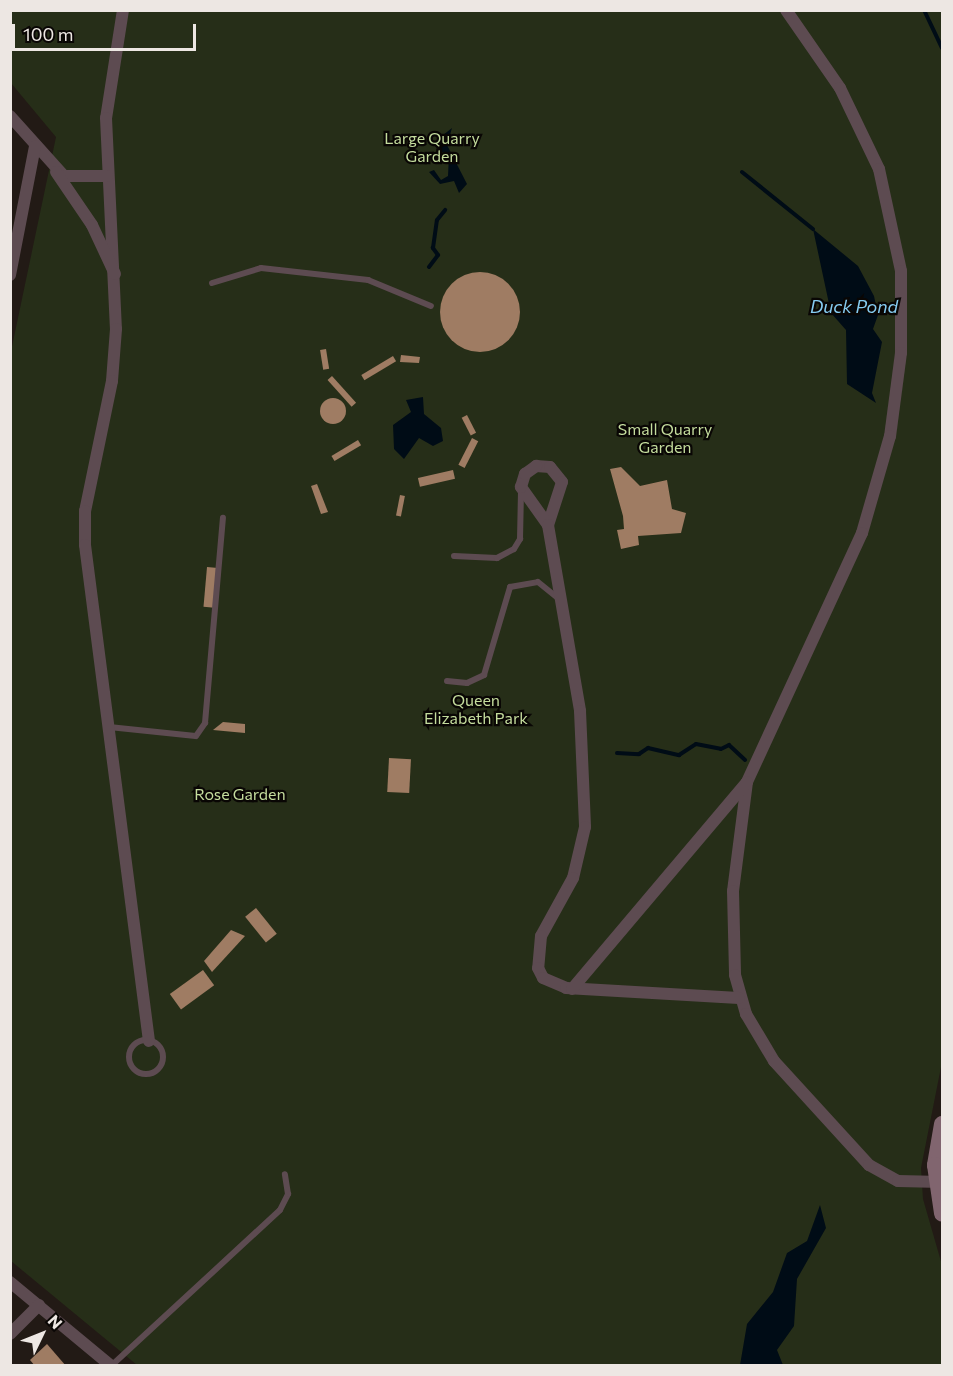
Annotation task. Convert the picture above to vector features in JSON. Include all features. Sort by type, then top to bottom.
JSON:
[{"type":"street","points":[[123,10],[107,86],[107,176],[115,274],[112,381],[85,511],[109,728],[149,1041]]},
{"type":"street","points":[[572,989],[747,782],[862,533],[890,436],[902,342],[901,271],[879,169],[840,88],[786,10]]},
{"type":"street","points":[[10,116],[54,168],[92,225],[115,274]]},
{"type":"street","points":[[10,275],[35,146]]},
{"type":"street","points":[[54,168],[74,177],[107,176]]},
{"type":"street","points":[[548,525],[562,489],[560,476],[550,467],[536,466],[525,474],[521,487],[548,525],[580,711],[585,827],[573,878],[536,954],[543,978],[572,989],[739,998]]},
{"type":"street","points":[[747,782],[733,891],[739,998],[774,1061],[869,1165],[898,1180],[939,1183]]},
{"type":"street","points":[[942,1124],[939,1183],[942,1213]]},
{"type":"street","points":[[10,1282],[111,1365]]},
{"type":"street","points":[[10,1334],[39,1305]]},
{"type":"lane","points":[[212,283],[273,269],[368,280],[431,306]]},
{"type":"lane","points":[[454,555],[497,558],[514,549],[520,539],[521,487]]},
{"type":"lane","points":[[109,728],[196,736],[205,723],[223,518]]},
{"type":"lane","points":[[447,681],[467,683],[484,675],[510,587],[538,582],[562,602]]},
{"type":"lane","points":[[149,1041],[160,1048],[162,1060],[156,1070],[144,1074],[132,1067],[129,1054],[136,1043],[149,1041]]},
{"type":"lane","points":[[111,1365],[280,1210],[288,1194],[285,1174]]},
{"type":"green space","name":"Queen Elizabeth Park","points":[[11,11],[942,11],[942,1062],[921,1168],[923,1199],[942,1265],[942,1365],[137,1365],[11,1261],[10,356],[56,137],[11,83]]},
{"type":"water","points":[[452,128],[447,145],[467,184],[459,193],[454,181],[440,184],[429,172],[434,170],[441,180],[448,176],[449,155],[439,151],[438,139]]},
{"type":"water","name":"Duck Pond","points":[[813,229],[858,266],[874,296],[878,315],[873,329],[882,342],[872,393],[876,403],[847,384],[846,330],[831,313]]},
{"type":"water","points":[[423,397],[424,414],[441,428],[443,441],[433,446],[419,438],[404,459],[394,449],[393,425],[411,412],[406,400]]},
{"type":"water","points":[[820,1205],[826,1228],[797,1279],[794,1326],[777,1350],[783,1365],[740,1365],[747,1324],[773,1292],[787,1253],[807,1241]]},
{"type":"building","points":[[480,272],[495,275],[508,284],[517,297],[520,312],[517,327],[508,340],[495,349],[480,352],[465,349],[452,340],[443,327],[440,312],[443,297],[452,284],[465,275]]},
{"type":"building","points":[[326,349],[329,369],[323,370],[320,350]]},
{"type":"building","points":[[401,355],[420,357],[419,363],[400,362]]},
{"type":"building","points":[[393,356],[396,361],[364,380],[361,375]]},
{"type":"building","points":[[332,376],[356,403],[352,407],[328,380]]},
{"type":"building","points":[[333,398],[342,402],[346,411],[342,420],[333,424],[324,420],[320,411],[324,402]]},
{"type":"building","points":[[467,415],[476,433],[471,436],[462,418]]},
{"type":"building","points":[[472,438],[478,441],[465,468],[458,465]]},
{"type":"building","points":[[358,440],[361,445],[335,461],[331,456]]},
{"type":"building","points":[[621,467],[640,486],[667,480],[672,509],[686,513],[681,533],[638,536],[639,545],[621,549],[617,530],[624,529],[623,516],[610,469]]},
{"type":"building","points":[[453,470],[455,479],[420,487],[418,478]]},
{"type":"building","points":[[317,484],[328,512],[321,514],[311,486]]},
{"type":"building","points":[[400,495],[405,496],[401,517],[396,516]]},
{"type":"building","points":[[207,567],[218,568],[214,608],[204,607]]},
{"type":"building","points":[[223,722],[245,724],[245,733],[213,730]]},
{"type":"building","points":[[389,758],[411,759],[409,793],[387,792]]},
{"type":"building","points":[[256,908],[277,934],[266,942],[245,917]]},
{"type":"building","points":[[231,930],[245,936],[212,972],[204,961]]},
{"type":"building","points":[[203,970],[214,985],[181,1009],[170,994]]},
{"type":"building","points":[[47,1344],[66,1366],[35,1366],[30,1360]]},
{"type":"waterway","points":[[924,10],[942,48]]},
{"type":"waterway","points":[[742,172],[813,229]]},
{"type":"waterway","points":[[429,267],[438,255],[433,248],[437,220],[445,210]]},
{"type":"waterway","points":[[617,753],[639,754],[648,748],[679,755],[696,744],[721,749],[729,745],[745,760]]},
{"type":"park label","name":"Large Quarry Garden","points":[[432,147]]},
{"type":"park label","name":"Small Quarry Garden","points":[[665,438]]},
{"type":"park label","name":"Rose Garden","points":[[240,794]]}]
